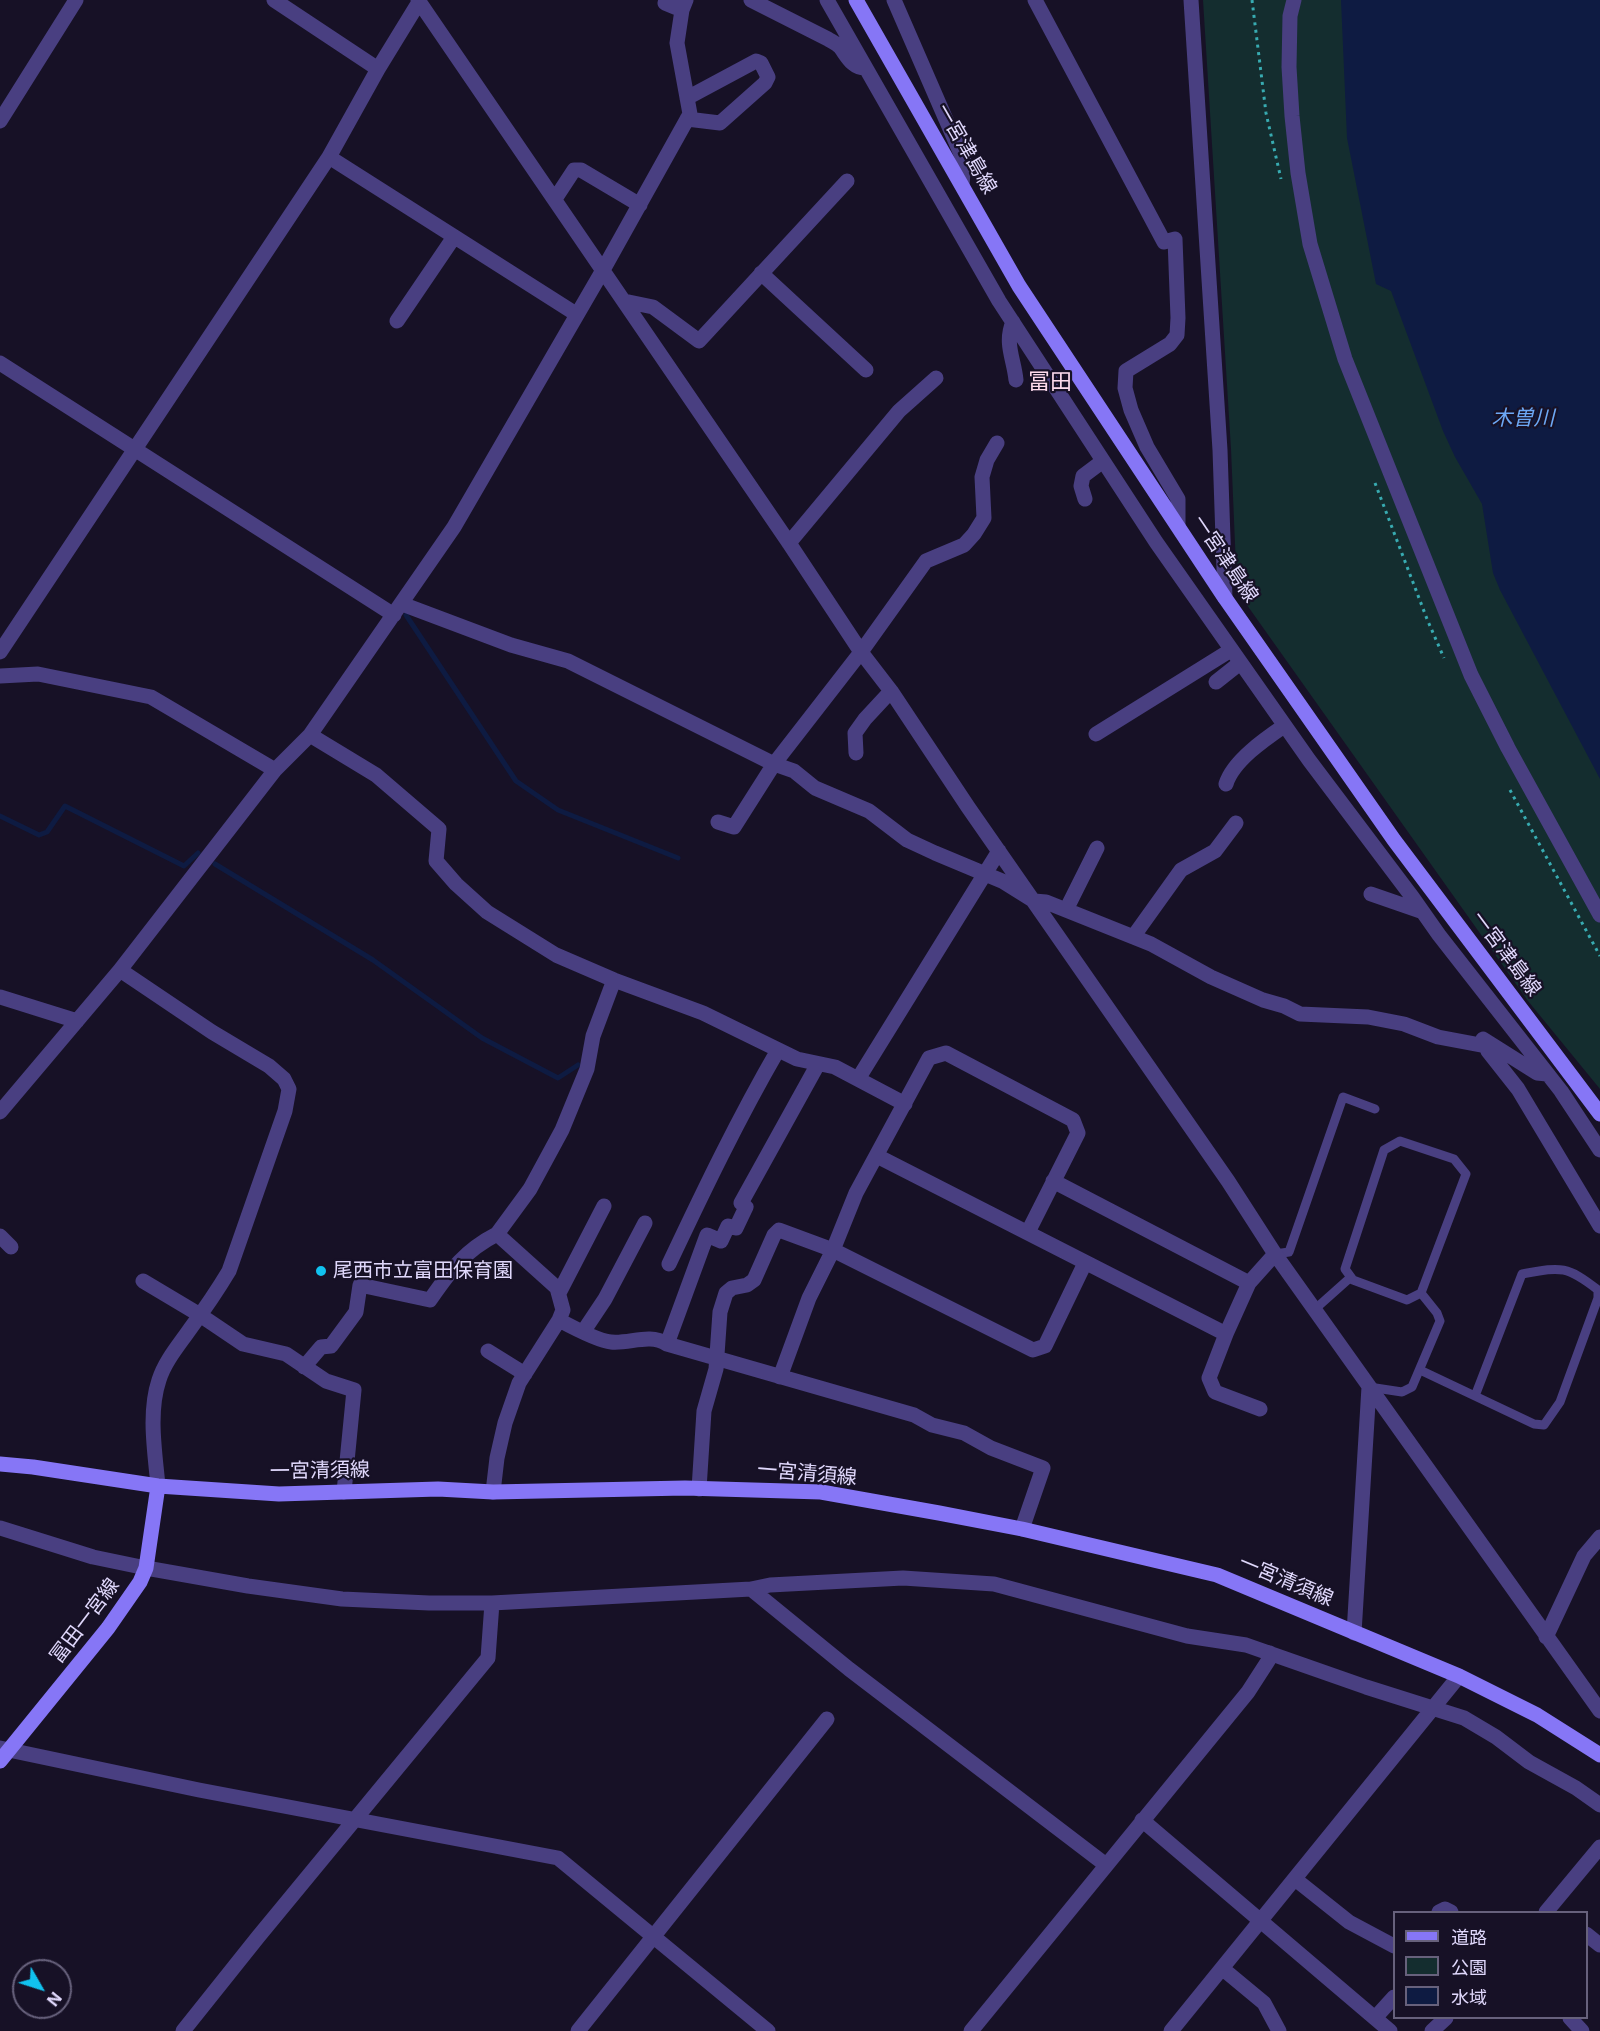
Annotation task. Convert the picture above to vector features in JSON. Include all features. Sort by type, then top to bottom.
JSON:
[{"type":"main road","name":"一宮津島線","points":[[856,0],[1019,286],[1225,598],[1394,840],[1600,1114]]},
{"type":"main road","name":"一宮清須線","points":[[0,1464],[158,1486],[279,1494],[438,1489],[493,1492],[699,1489],[821,1492],[1022,1529],[1217,1575],[1459,1676],[1537,1715],[1600,1755]]},
{"type":"main road","name":"冨田一宮線","points":[[3,1753],[132,1596],[146,1568],[158,1486]]},
{"type":"street","points":[[0,121],[76,0]]},
{"type":"street","points":[[274,0],[378,69]]},
{"type":"street","points":[[751,0],[828,39],[839,46],[846,57],[859,68],[865,68]]},
{"type":"street","points":[[827,0],[935,192],[1013,322],[1156,542],[1284,726],[1547,1074],[1600,1150]]},
{"type":"street","points":[[894,0],[964,161],[962,185]]},
{"type":"street","points":[[1035,0],[1164,242],[1175,239],[1177,335],[1170,344],[1126,371],[1125,388],[1131,410],[1147,447],[1178,499],[1178,526]]},
{"type":"street","points":[[1191,0],[1220,450],[1225,598]]},
{"type":"street","points":[[1294,0],[1290,16],[1289,67],[1298,173],[1311,244],[1345,359],[1471,675],[1508,748],[1600,915]]},
{"type":"street","points":[[0,652],[328,157],[419,1],[861,652],[891,691],[1228,1181],[1275,1254],[1600,1711]]},
{"type":"street","points":[[0,1112],[120,970],[275,770],[310,735],[454,527],[603,270],[690,114],[677,43],[684,5],[665,3]]},
{"type":"street","points":[[687,98],[756,61],[761,63],[768,78],[725,128],[687,119]]},
{"type":"street","points":[[328,157],[576,314]]},
{"type":"street","points":[[555,199],[574,170],[580,170],[639,205]]},
{"type":"street","points":[[624,301],[653,307],[699,341],[847,181]]},
{"type":"street","points":[[396,321],[454,237]]},
{"type":"street","points":[[761,273],[866,370]]},
{"type":"street","points":[[1013,322],[1008,334],[1008,345],[1016,380]]},
{"type":"street","points":[[0,363],[134,449],[398,609],[568,662],[774,764],[794,771],[815,789],[869,811],[907,840],[934,854],[1002,881],[1034,901],[1046,902],[1151,944],[1211,977],[1263,1000],[1284,1006],[1300,1014],[1368,1017],[1486,1046]]},
{"type":"street","points":[[789,543],[899,411],[936,378]]},
{"type":"street","points":[[718,822],[734,827],[774,764],[861,652],[926,561],[964,546],[974,534],[984,518],[982,477],[987,460],[997,443]]},
{"type":"street","points":[[1085,500],[1081,486],[1083,476],[1103,461]]},
{"type":"street","points":[[1216,682],[1236,657]]},
{"type":"street","points":[[1096,734],[1236,657]]},
{"type":"street","points":[[0,676],[38,674],[151,697],[275,770]]},
{"type":"street","points":[[856,753],[855,734],[865,719],[891,691]]},
{"type":"street","points":[[1226,784],[1228,776],[1260,742],[1284,726]]},
{"type":"street","points":[[310,735],[376,775],[439,829],[436,861],[456,884],[487,912],[555,955],[703,1013],[797,1059],[835,1067],[905,1104]]},
{"type":"street","points":[[1133,937],[1182,870],[1215,851],[1236,823]]},
{"type":"street","points":[[1066,910],[1097,848]]},
{"type":"street","points":[[858,1079],[999,851]]},
{"type":"street","points":[[1371,894],[1423,912]]},
{"type":"street","points":[[120,970],[212,1032],[269,1066],[285,1078],[289,1089],[285,1111],[229,1270],[168,1359],[158,1380],[154,1404],[158,1486]]},
{"type":"street","points":[[304,1366],[321,1347],[331,1346],[356,1312],[360,1285],[430,1300],[462,1258],[477,1244],[497,1233],[530,1189],[562,1130],[587,1069],[592,1036],[614,980]]},
{"type":"street","points":[[0,997],[77,1021]]},
{"type":"street","points":[[1547,1074],[1537,1073],[1483,1039],[1518,1089],[1600,1226]]},
{"type":"street","points":[[669,1264],[754,1090],[778,1050]]},
{"type":"street","points":[[780,1377],[809,1298],[833,1250],[856,1193],[929,1058],[946,1053],[1073,1120],[1078,1133],[1028,1232]]},
{"type":"street","points":[[667,1344],[707,1235],[721,1241],[728,1226],[736,1228],[746,1208],[741,1203],[818,1064]]},
{"type":"street","points":[[877,1156],[1226,1334]]},
{"type":"street","points":[[1053,1181],[1249,1283]]},
{"type":"street","points":[[559,1293],[604,1206]]},
{"type":"street","points":[[582,1332],[605,1299],[645,1222]]},
{"type":"street","points":[[699,1489],[704,1411],[718,1357],[720,1312],[726,1293],[732,1288],[747,1286],[754,1281],[774,1235],[779,1230],[833,1250],[1033,1350],[1045,1346],[1085,1263]]},
{"type":"street","points":[[493,1492],[496,1458],[519,1383],[563,1310],[557,1288],[497,1233]]},
{"type":"street","points":[[1260,1409],[1215,1392],[1209,1378],[1249,1283],[1275,1254]]},
{"type":"street","points":[[143,1281],[243,1344],[286,1354],[326,1380],[354,1390],[344,1492]]},
{"type":"street","points":[[559,1320],[582,1332],[610,1342],[660,1340],[667,1344],[914,1415],[932,1425],[964,1433],[997,1450],[1043,1468],[1022,1529]]},
{"type":"street","points":[[488,1351],[525,1374]]},
{"type":"street","points":[[1354,1633],[1369,1387]]},
{"type":"street","points":[[0,1528],[93,1557],[248,1586],[342,1599],[492,1603],[903,1578],[994,1584],[1187,1635],[1246,1645],[1464,1718],[1496,1737],[1529,1762],[1600,1804]]},
{"type":"street","points":[[1546,1637],[1584,1556],[1600,1538]]},
{"type":"street","points":[[750,1589],[849,1669],[1106,1865]]},
{"type":"street","points":[[183,2031],[488,1658],[492,1603]]},
{"type":"street","points":[[971,2031],[1248,1692],[1268,1661],[1270,1653]]},
{"type":"street","points":[[1171,2031],[1459,1676]]},
{"type":"street","points":[[578,2031],[827,1719]]},
{"type":"street","points":[[3,1753],[558,1858],[768,2031]]},
{"type":"street","points":[[1142,1820],[1390,2031]]},
{"type":"street","points":[[1553,1910],[1600,1847]]},
{"type":"street","points":[[1295,1879],[1349,1922],[1393,1945]]},
{"type":"street","points":[[1588,1935],[1600,1945]]},
{"type":"street","points":[[1223,1969],[1264,2003],[1279,2031]]},
{"type":"street","points":[[1376,2018],[1393,1999]]},
{"type":"street","points":[[1432,2031],[1445,2019]]},
{"type":"street","points":[[1571,2019],[1582,2031]]},
{"type":"lane","points":[[1275,1254],[1289,1252],[1343,1096],[1375,1109]]},
{"type":"lane","points":[[1400,1141],[1454,1159],[1466,1174],[1421,1293],[1407,1300],[1353,1281],[1345,1269],[1384,1150],[1400,1141]]},
{"type":"lane","points":[[1420,1370],[1534,1424],[1544,1425],[1560,1402],[1598,1298],[1598,1290],[1577,1274],[1555,1268],[1522,1274],[1475,1396]]},
{"type":"lane","points":[[1314,1310],[1351,1277]]},
{"type":"lane","points":[[1369,1387],[1401,1392],[1412,1387],[1440,1321],[1437,1313],[1421,1293]]},
{"type":"green space","points":[[1203,0],[1347,0],[1600,699],[1600,1089],[1528,1001],[1237,591],[1231,449]]},
{"type":"water","name":"木曽川","points":[[1341,0],[1600,0],[1600,779],[1500,590],[1493,573],[1482,504],[1443,431],[1391,291],[1376,284],[1347,138]]},
{"type":"waterway","points":[[406,615],[516,781],[558,810],[678,858]]},
{"type":"waterway","points":[[0,816],[39,835],[47,832],[65,806],[184,866],[198,853]]},
{"type":"waterway","points":[[215,864],[373,960],[482,1038],[558,1078],[578,1065]]},
{"type":"place","name":"尾西市立富田保育園","points":[[321,1271]]},
{"type":"district","name":"冨田","points":[[1050,382]]}]
